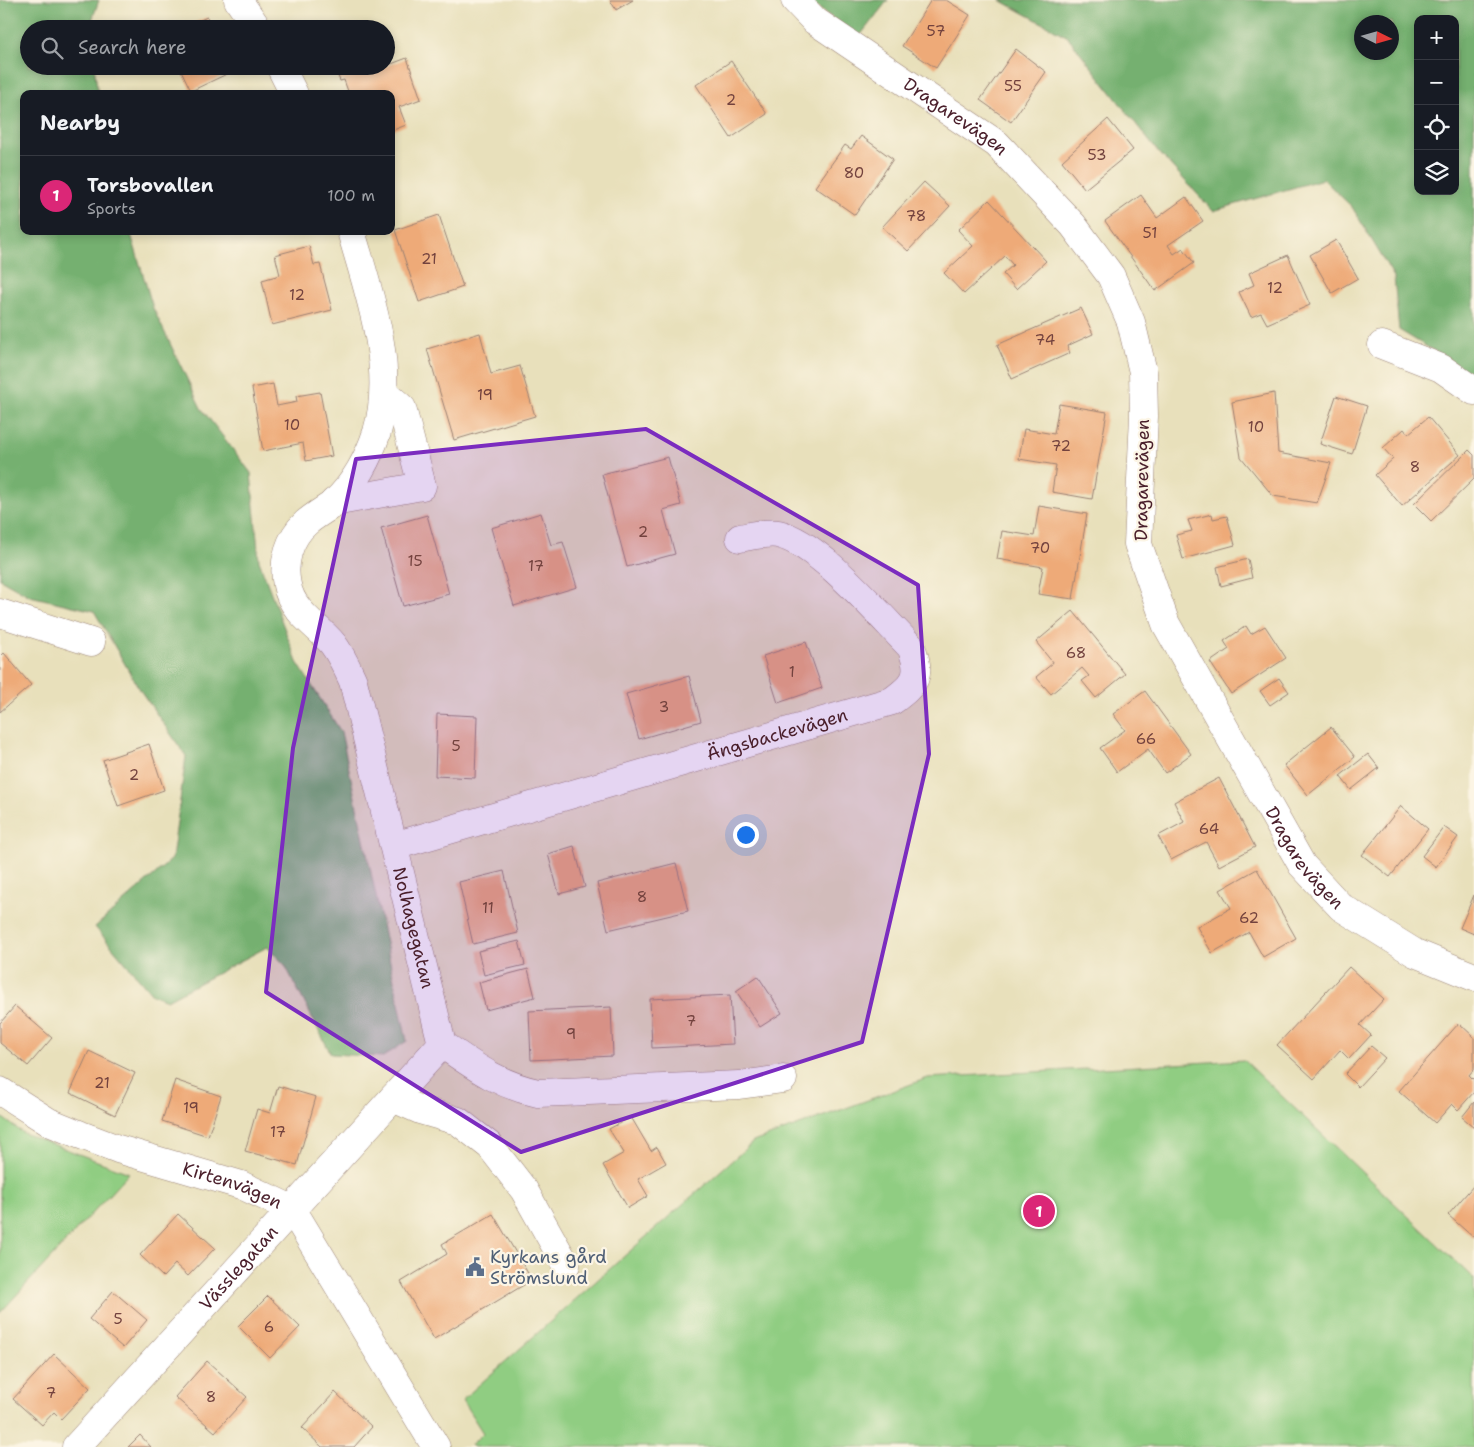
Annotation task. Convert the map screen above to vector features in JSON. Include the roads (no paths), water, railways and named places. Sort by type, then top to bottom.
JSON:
[{"type":"street","name":"Dragarevägen","points":[[795,0],[815,20],[997,144],[1073,224],[1111,276],[1131,322],[1143,372],[1144,416],[1138,544],[1166,624],[1302,865],[1341,907],[1415,953],[1474,977]]},
{"type":"street","points":[[284,75],[292,90]]},
{"type":"street","name":"Nolhagegatan","points":[[352,235],[379,342],[385,393],[376,432],[364,462],[352,481],[334,502],[305,524],[293,539],[286,560],[287,586],[296,606],[332,644],[345,661],[353,681],[442,1044]]},
{"type":"street","points":[[1382,345],[1441,368],[1474,391]]},
{"type":"street","name":"Nolhagegatan","points":[[334,502],[422,486],[402,408],[385,393]]},
{"type":"street","name":"Ängsbackevägen","points":[[394,846],[892,701],[911,687],[917,672],[916,660],[911,647],[815,554],[791,538],[776,534],[740,538]]},
{"type":"street","points":[[0,613],[91,642]]},
{"type":"street","points":[[442,1044],[496,1080],[516,1088],[538,1093],[739,1085],[783,1079]]},
{"type":"street","name":"Vässlegatan","points":[[76,1447],[442,1044]]},
{"type":"street","name":"Kirtenvägen","points":[[0,1091],[49,1122],[81,1135],[118,1149],[241,1185],[292,1209],[436,1447]]},
{"type":"street","points":[[393,1098],[420,1110],[458,1121],[490,1146],[524,1190],[566,1265]]},
{"type":"place","name":"Torsbovallen","points":[[1039,1211]]},
{"type":"place","name":"Kyrkans gård Strömslund","points":[[475,1267]]}]
